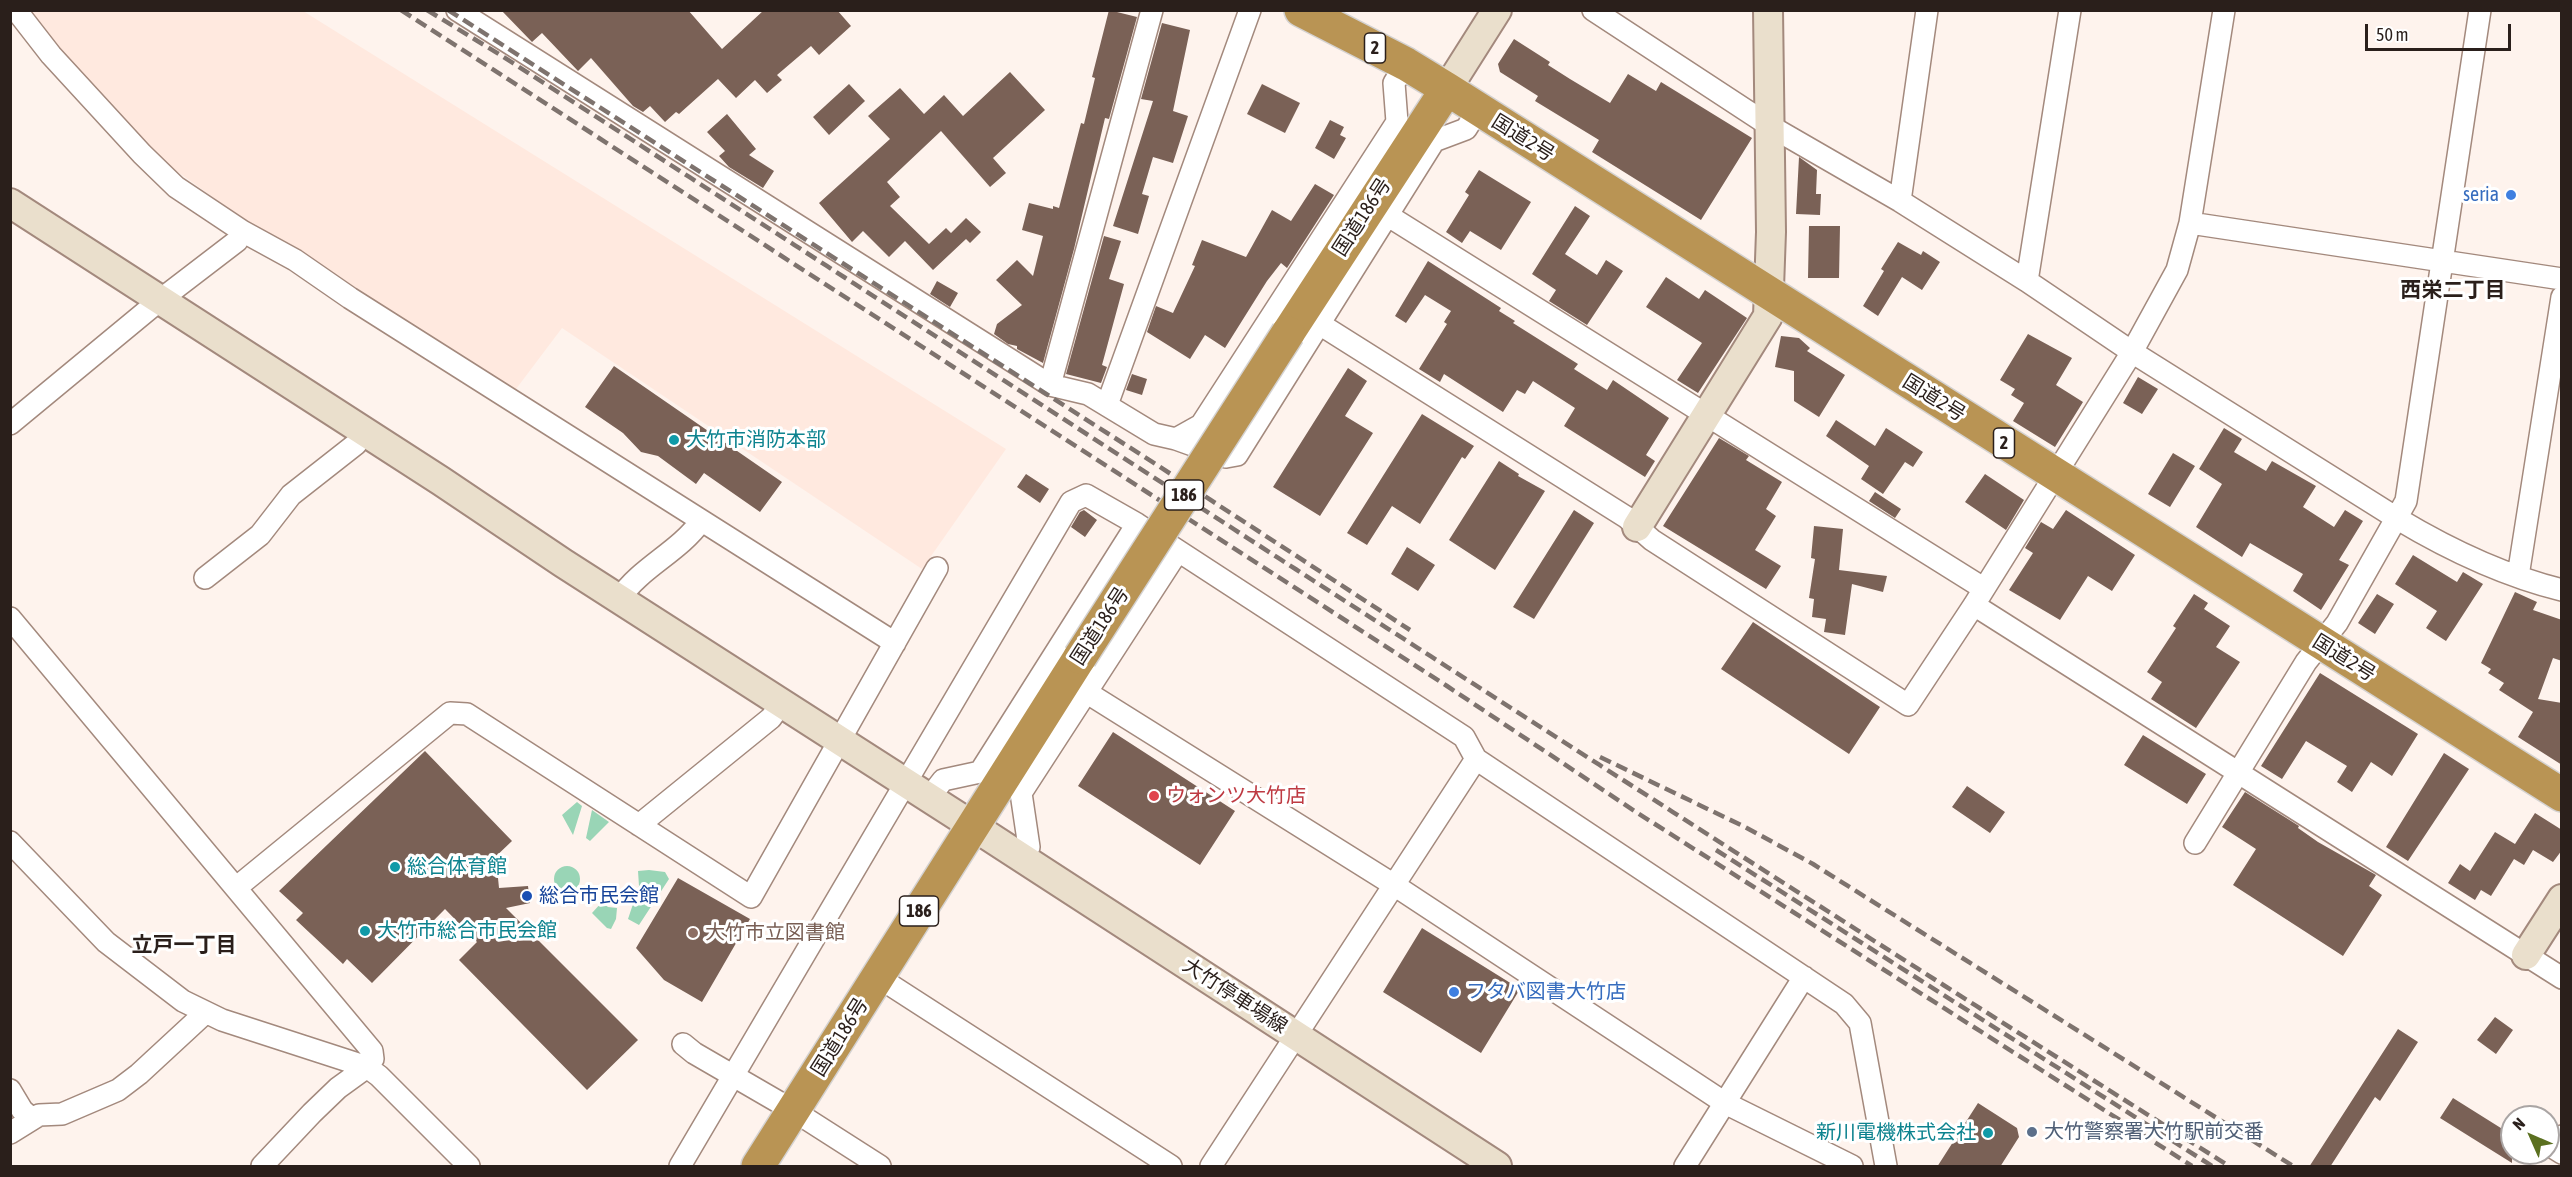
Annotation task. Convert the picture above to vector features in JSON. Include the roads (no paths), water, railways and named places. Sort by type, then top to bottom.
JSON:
[{"type":"highway","name":"国道2号","points":[[1301,10],[1406,64],[1447,89],[2562,795]]},
{"type":"highway","name":"国道186号","points":[[758,1167],[1084,651],[1303,328],[1447,89]]},
{"type":"street","points":[[16,10],[51,56],[142,154],[176,187],[242,231],[295,260],[350,298],[895,642]]},
{"type":"street","points":[[457,10],[1050,385],[1088,394],[1154,434],[1176,439],[1226,458],[1236,455],[1303,328],[1387,215],[1434,141],[1466,129],[1478,110]]},
{"type":"street","points":[[1050,385],[1152,10]]},
{"type":"street","points":[[1107,405],[1250,10]]},
{"type":"street","points":[[1447,89],[1497,10]]},
{"type":"street","points":[[1593,10],[1770,126],[1900,201],[2027,281],[2132,352],[2428,537],[2518,576],[2562,590]]},
{"type":"street","points":[[1637,526],[1768,316],[1770,126],[1768,10]]},
{"type":"street","points":[[1900,201],[1927,10]]},
{"type":"street","points":[[2027,281],[2070,10]]},
{"type":"street","points":[[1303,328],[1626,517],[1652,540],[1908,705],[2132,352],[2177,270],[2190,223],[2224,10]]},
{"type":"street","points":[[2195,843],[2306,662],[2337,623],[2398,519],[2406,501],[2480,10]]},
{"type":"street","points":[[1176,439],[1201,425],[1397,122],[1394,83],[1406,64]]},
{"type":"street","name":"大竹停車場線","points":[[10,203],[1497,1167]]},
{"type":"street","points":[[1387,215],[1706,416],[2239,771],[2562,978]]},
{"type":"street","points":[[2190,223],[2562,279]]},
{"type":"street","points":[[10,424],[160,300],[237,241],[242,231]]},
{"type":"street","points":[[2518,576],[2562,297]]},
{"type":"street","points":[[206,578],[260,535],[291,495],[356,444],[364,432]]},
{"type":"street","points":[[680,1167],[734,1076],[918,791],[1071,502],[1086,495],[1137,524],[1464,737],[1476,759],[1844,1004],[1860,1023],[1886,1167]]},
{"type":"street","points":[[620,598],[630,583],[693,533],[701,521]]},
{"type":"street","points":[[1023,858],[1029,847],[1021,793],[1086,692],[1084,651],[1137,524]]},
{"type":"street","points":[[918,791],[943,780],[980,772],[1084,651],[1178,551]]},
{"type":"street","points":[[237,887],[450,713],[468,714],[751,897],[938,568]]},
{"type":"street","points":[[10,618],[237,887],[372,1052],[373,1059],[367,1067],[338,1088],[262,1167]]},
{"type":"street","points":[[1086,692],[1394,885],[1725,1103],[1851,1167]]},
{"type":"street","points":[[639,825],[771,718],[781,704]]},
{"type":"street","points":[[1211,1167],[1476,759]]},
{"type":"street","points":[[10,842],[106,942],[183,1001],[206,1013],[367,1067],[379,1076],[469,1167]]},
{"type":"street","points":[[2526,955],[2562,899]]},
{"type":"street","points":[[878,976],[1171,1167]]},
{"type":"street","points":[[1685,1167],[1804,977]]},
{"type":"street","points":[[10,1133],[31,1118],[39,1115],[62,1114],[118,1090],[206,1013]]},
{"type":"street","points":[[684,1044],[694,1053],[794,1111],[880,1167]]},
{"type":"street","points":[[10,1090],[22,1110],[31,1118]]},
{"type":"street","points":[[2562,1136],[2554,1148],[2562,1153]]},
{"type":"railway","points":[[401,10],[1447,686],[1636,812],[2192,1166]]},
{"type":"railway","points":[[427,10],[502,56],[1580,752],[2229,1166]]},
{"type":"railway","points":[[448,10],[1410,630]]},
{"type":"railway","points":[[1600,757],[1745,827],[1813,864],[2293,1166]]},
{"type":"railway","points":[[1716,850],[2212,1166]]},
{"type":"place","name":"seria","points":[[2511,195]]},
{"type":"place","name":"大竹市消防本部","points":[[674,440]]},
{"type":"place","name":"ウォンツ大竹店","points":[[1154,796]]},
{"type":"place","name":"総合体育館","points":[[395,867]]},
{"type":"place","name":"総合市民会館","points":[[527,896]]},
{"type":"place","name":"大竹市総合市民会館","points":[[365,931]]},
{"type":"place","name":"大竹市立図書館","points":[[693,933]]},
{"type":"place","name":"フタバ図書大竹店","points":[[1454,992]]},
{"type":"place","name":"大竹警察署大竹駅前交番","points":[[2032,1132]]},
{"type":"place","name":"新川電機株式会社","points":[[1988,1133]]},
{"type":"district","name":"西栄二丁目","points":[[2453,290]]},
{"type":"district","name":"立戸一丁目","points":[[184,945]]}]
